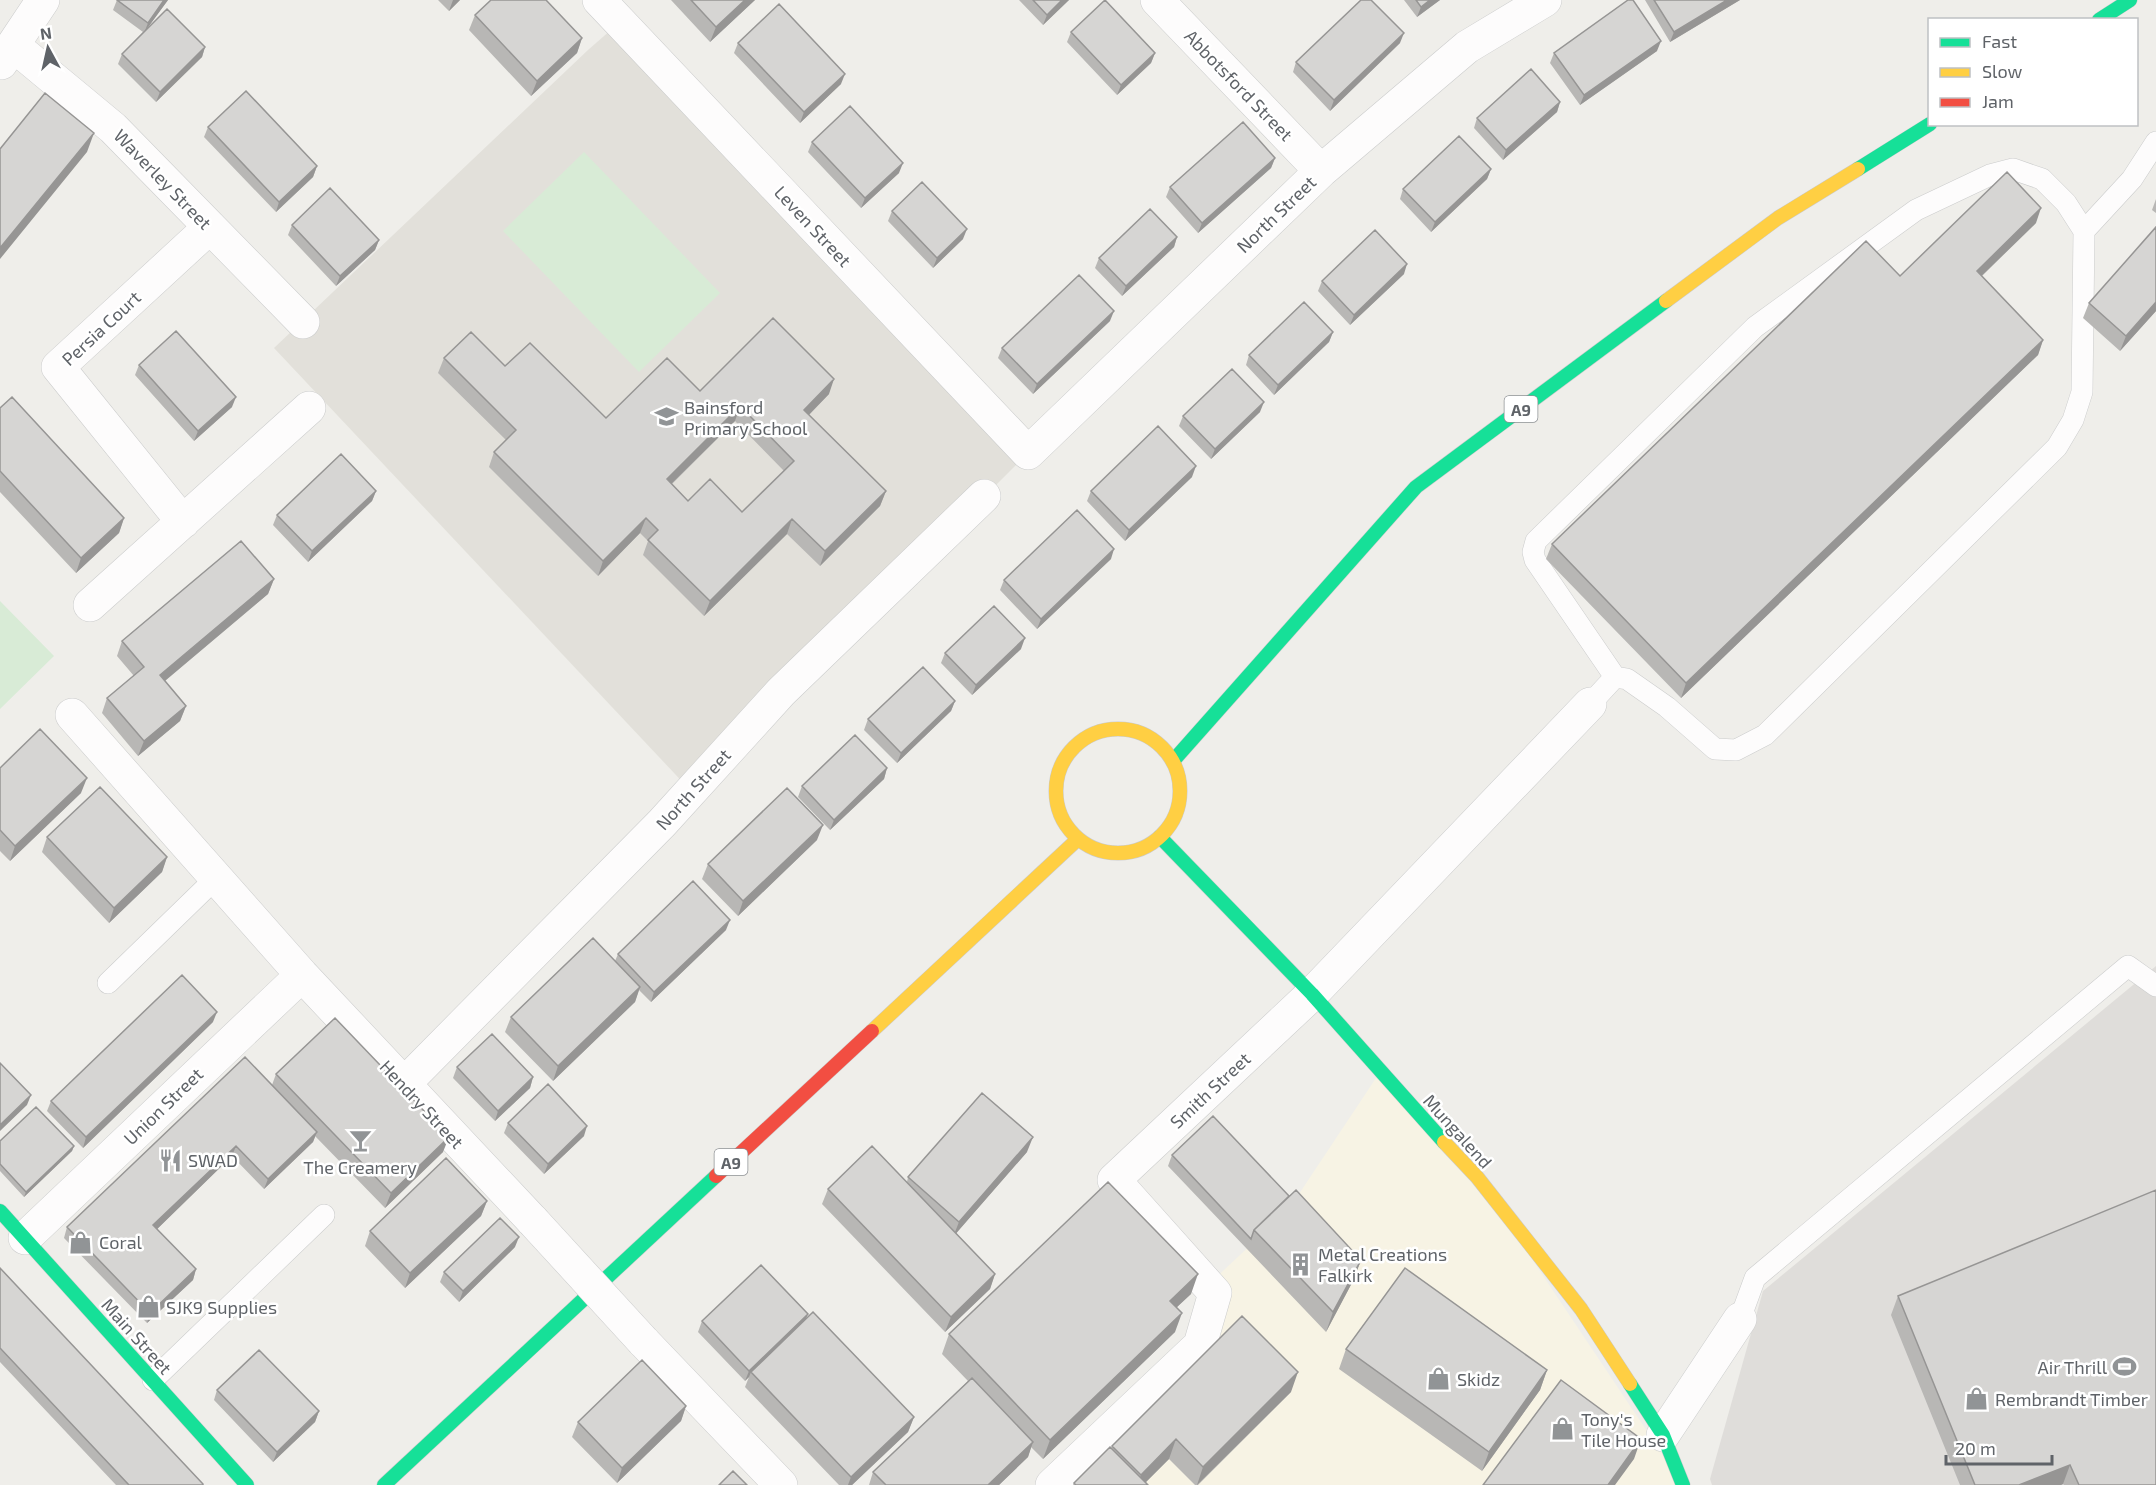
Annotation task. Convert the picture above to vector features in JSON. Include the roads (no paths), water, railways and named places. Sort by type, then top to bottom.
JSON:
[{"type":"main road","points":[[2101,18],[2130,0]]},
{"type":"main road","name":"A9","points":[[1173,761],[1416,487],[1778,218],[1928,125]]},
{"type":"main road","points":[[1119,728],[1140,732],[1159,744],[1173,761],[1179,780],[1179,801],[1173,821],[1160,837],[1141,849],[1119,853],[1098,850],[1078,839],[1064,822],[1056,802],[1056,780],[1064,759],[1078,742],[1097,731],[1119,728]]},
{"type":"main road","name":"Mungalend","points":[[1160,837],[1312,994],[1477,1178],[1581,1309],[1663,1435],[1683,1485]]},
{"type":"main road","name":"A9","points":[[384,1485],[1078,839]]},
{"type":"main road","name":"Main Street","points":[[0,1211],[247,1485]]},
{"type":"street","points":[[7,55],[43,0]]},
{"type":"street","name":"Leven Street","points":[[599,0],[1028,453]]},
{"type":"street","name":"Abbotsford Street","points":[[1157,0],[1321,171]]},
{"type":"street","name":"North Street","points":[[1028,453],[1321,171],[1467,47],[1545,0]]},
{"type":"street","name":"Waverley Street","points":[[7,55],[113,128],[303,322]]},
{"type":"street","name":"Persia Court","points":[[183,522],[58,367],[210,227]]},
{"type":"street","points":[[90,605],[309,408]]},
{"type":"street","name":"North Street","points":[[404,1084],[662,823],[781,692],[984,496]]},
{"type":"street","name":"Smith Street","points":[[1052,1485],[1200,1345],[1215,1293],[1114,1180],[1312,994],[1590,704]]},
{"type":"street","name":"Hendry Street","points":[[72,715],[302,975],[643,1341],[781,1485]]},
{"type":"street","name":"Union Street","points":[[25,1238],[302,975]]},
{"type":"street","points":[[1663,1435],[1740,1319]]},
{"type":"lane","points":[[2084,231],[2132,179],[2156,142]]},
{"type":"lane","points":[[2013,169],[2042,179],[2066,203],[2084,231],[2082,392],[2073,420],[2057,447],[1765,735],[1736,750],[1715,749],[1667,707],[1628,679],[1615,677],[1534,561],[1533,552],[1536,541],[1755,327],[1916,210],[1990,175],[2013,169]]},
{"type":"lane","points":[[1590,704],[1615,677]]},
{"type":"lane","points":[[108,983],[216,878]]},
{"type":"lane","points":[[1740,1319],[1755,1278],[2128,966],[2156,986]]},
{"type":"lane","points":[[153,1380],[324,1215]]},
{"type":"place","name":"Bainsford Primary School","points":[[666,417]]},
{"type":"place","name":"The Creamery","points":[[360,1141]]},
{"type":"place","name":"SWAD","points":[[170,1160]]},
{"type":"place","name":"Coral","points":[[81,1242]]},
{"type":"place","name":"Metal Creations Falkirk","points":[[1300,1264]]},
{"type":"place","name":"SJK9 Supplies","points":[[148,1307]]},
{"type":"place","name":"Air Thrill","points":[[2125,1367]]},
{"type":"place","name":"Skidz","points":[[1439,1379]]},
{"type":"place","name":"Rembrandt Timber","points":[[1977,1399]]},
{"type":"place","name":"Tony's Tile House","points":[[1563,1429]]}]
